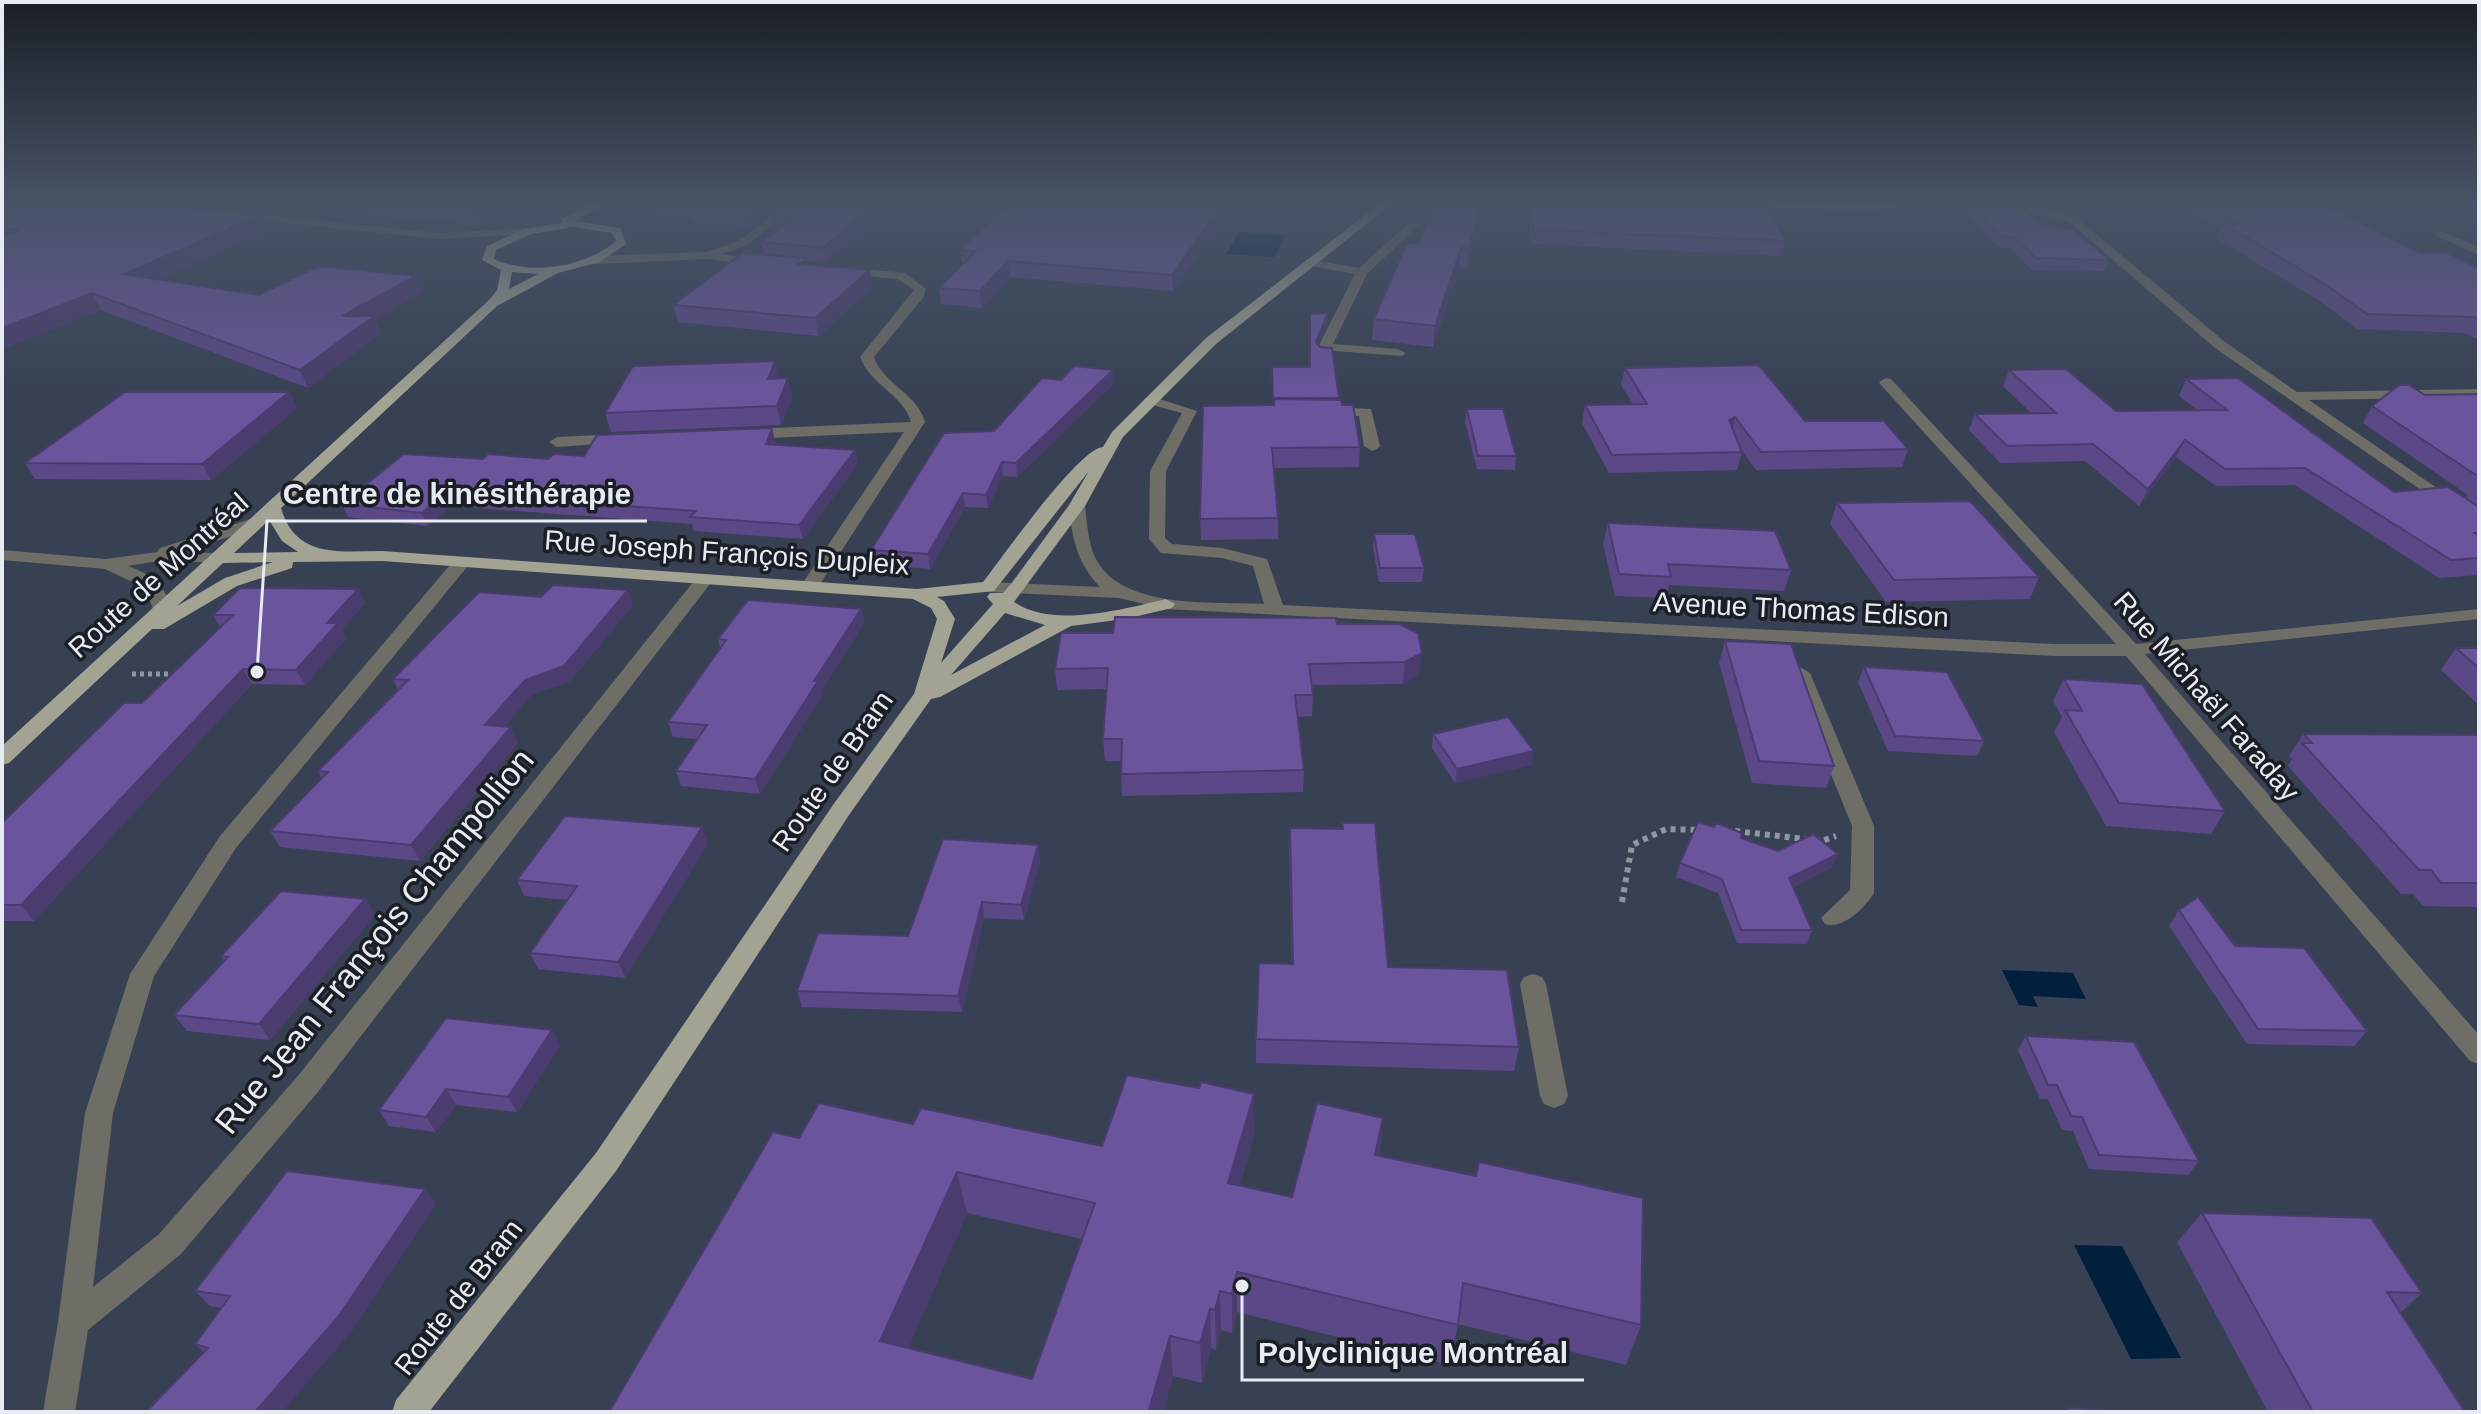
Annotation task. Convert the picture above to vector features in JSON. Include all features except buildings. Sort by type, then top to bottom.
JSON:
[{"type":"main road","points":[[507,269],[559,268]]},
{"type":"main road","name":"Route de Montréal","points":[[493,303],[559,268]]},
{"type":"main road","name":"Route de Bram","points":[[408,1412],[606,1162],[919,700],[1017,588],[1077,506],[1117,435],[1211,341],[1302,268]]},
{"type":"main road","name":"Route de Montréal","points":[[2,758],[214,558],[257,522],[493,303],[503,290],[507,269]]},
{"type":"main road","points":[[1064,622],[1022,614],[1004,605],[988,587],[1069,482],[1117,435]]},
{"type":"main road","points":[[273,507],[278,527],[287,538],[317,556]]},
{"type":"main road","points":[[129,640],[231,582],[317,556]]},
{"type":"main road","name":"Rue Joseph François Dupleix","points":[[214,558],[317,556],[461,563],[917,594],[988,587]]},
{"type":"main road","points":[[917,594],[938,605],[946,619],[919,700]]},
{"type":"main road","points":[[919,700],[1064,622],[1166,604]]},
{"type":"street","points":[[1341,268],[1362,272]]},
{"type":"street","points":[[1366,268],[1325,347],[1398,353]]},
{"type":"street","points":[[2129,268],[2220,345],[2479,525]]},
{"type":"street","points":[[809,587],[915,427],[918,417],[869,368],[867,357],[919,295],[920,289],[901,276],[837,271]]},
{"type":"street","name":"Rue Michaël Faraday","points":[[1886,382],[2131,650],[2479,1053]]},
{"type":"street","points":[[2292,396],[2479,393]]},
{"type":"street","points":[[1150,400],[1197,411],[1158,471],[1157,539],[1167,549],[1222,553],[1261,563],[1275,609]]},
{"type":"street","points":[[1307,411],[1366,412],[1372,446]]},
{"type":"street","points":[[728,435],[915,427]]},
{"type":"street","points":[[557,442],[635,438]]},
{"type":"street","points":[[1077,506],[1081,549],[1096,575],[1119,593]]},
{"type":"street","points":[[152,557],[257,522]]},
{"type":"street","points":[[2,555],[106,564],[152,557],[214,558]]},
{"type":"street","points":[[59,1412],[74,1322],[99,1113],[142,974],[228,842],[461,563]]},
{"type":"street","points":[[106,564],[143,577],[156,587],[162,609]]},
{"type":"street","name":"Rue Jean François Champollion","points":[[74,1322],[170,1244],[307,1085],[704,580]]},
{"type":"street","name":"Avenue Thomas Edison","points":[[988,587],[1119,593],[1166,604],[1784,636],[2131,650],[2479,614]]},
{"type":"street","points":[[1784,636],[1863,826],[1862,893],[1833,918]]},
{"type":"street","points":[[1533,984],[1554,1096]]},
{"type":"path","points":[[139,674],[168,674]]},
{"type":"path","points":[[1726,830],[1822,841],[1863,826]]},
{"type":"path","points":[[1622,902],[1632,845],[1666,829],[1711,830]]},
{"type":"shaded area","points":[[2,268],[2479,268],[2479,1412],[2,1412]]},
{"type":"water","points":[[2002,970],[2073,973],[2086,999],[2033,996],[2038,1007],[2019,1005]]},
{"type":"water","points":[[2074,1245],[2122,1246],[2181,1358],[2131,1359]]},
{"type":"place","name":"Centre de kinésithérapie","points":[[257,672]]},
{"type":"place","name":"Polyclinique Montréal","points":[[1242,1286]]}]
